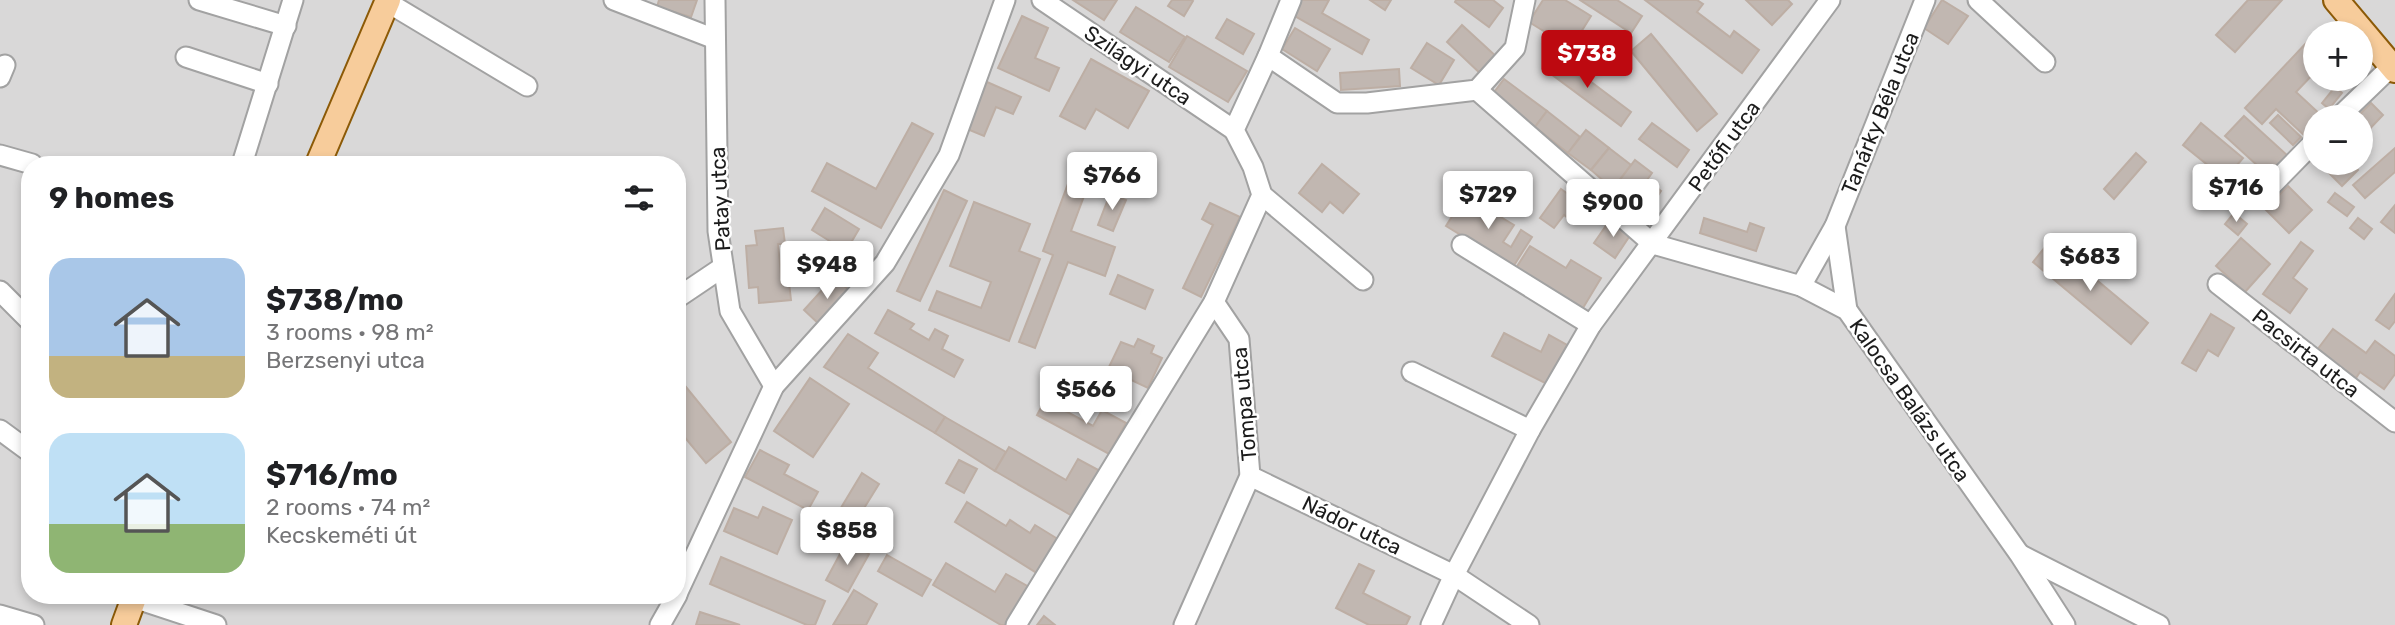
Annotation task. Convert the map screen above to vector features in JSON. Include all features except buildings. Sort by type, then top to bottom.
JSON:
[{"type":"main road","points":[[2336,0],[2393,68]]},
{"type":"main road","points":[[321,156],[387,1]]},
{"type":"main road","points":[[124,625],[132,604]]},
{"type":"street","points":[[199,0],[286,26]]},
{"type":"street","points":[[245,156],[293,0]]},
{"type":"street","points":[[614,0],[715,39]]},
{"type":"street","name":"Patay utca","points":[[715,0],[718,232],[723,267],[730,311],[774,386]]},
{"type":"street","points":[[686,570],[774,386],[885,263],[949,155],[1006,0]]},
{"type":"street","name":"Szilágyi utca","points":[[1042,0],[1234,130]]},
{"type":"street","points":[[1290,0],[1234,130],[1253,167],[1262,195],[1363,280]]},
{"type":"street","points":[[1268,56],[1337,103],[1367,103],[1477,90],[1515,48],[1525,0]]},
{"type":"street","name":"Petőfi utca","points":[[1432,625],[1454,575],[1530,430],[1591,325],[1830,0]]},
{"type":"street","name":"Tanárky Béla utca","points":[[1801,286],[1835,226],[1925,0]]},
{"type":"street","points":[[1978,0],[2045,62]]},
{"type":"street","points":[[387,1],[527,86]]},
{"type":"street","points":[[187,57],[268,85]]},
{"type":"street","points":[[2352,105],[2393,68]]},
{"type":"street","points":[[1477,90],[1653,244]]},
{"type":"street","points":[[2270,187],[2303,153]]},
{"type":"street","points":[[0,155],[21,161]]},
{"type":"street","points":[[1016,625],[1214,302],[1262,195]]},
{"type":"street","name":"Tanárky Béla utca","points":[[1835,226],[1847,310]]},
{"type":"street","name":"Kalocsa Balázs utca","points":[[1653,244],[1801,286],[1847,310],[2020,555],[2065,625]]},
{"type":"street","points":[[1462,245],[1591,325]]},
{"type":"street","points":[[686,292],[723,267]]},
{"type":"street","name":"Pacsirta utca","points":[[2217,284],[2395,422]]},
{"type":"street","points":[[0,291],[21,312]]},
{"type":"street","name":"Tompa utca","points":[[1184,625],[1250,476],[1239,339],[1214,302]]},
{"type":"street","points":[[1412,372],[1530,430]]},
{"type":"street","points":[[0,430],[21,445]]},
{"type":"street","name":"Nádor utca","points":[[1250,476],[1454,575],[1528,625]]},
{"type":"street","name":"Kalocsa Balázs utca","points":[[2020,555],[2156,625]]},
{"type":"street","points":[[157,604],[216,625]]},
{"type":"street","points":[[664,623],[672,604]]},
{"type":"street","points":[[0,615],[34,625]]},
{"type":"shaded area","points":[[0,0],[2395,0],[2395,625],[0,625]]}]
